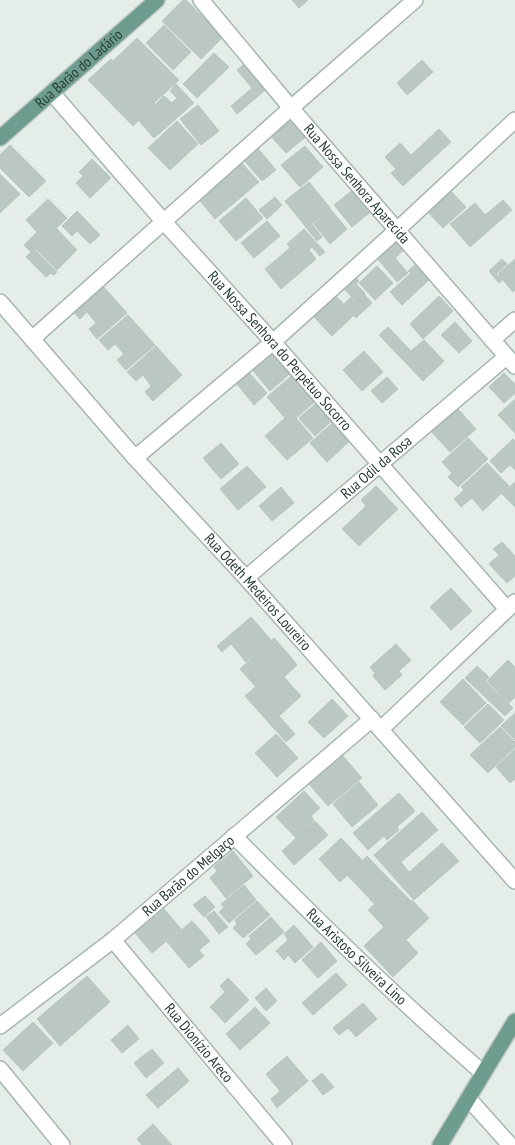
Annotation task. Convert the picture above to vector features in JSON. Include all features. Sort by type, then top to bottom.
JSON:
[{"type":"main road","name":"Rua Barão do Ladário","points":[[0,138],[157,0]]},
{"type":"main road","points":[[440,1145],[515,1020]]},
{"type":"street","name":"Rua Nossa Senhora Aparecida","points":[[201,0],[291,108],[511,362]]},
{"type":"street","points":[[32,339],[415,0]]},
{"type":"street","name":"Rua Nossa Senhora do Perpétuo Socorro","points":[[52,93],[380,465],[511,605]]},
{"type":"street","points":[[135,458],[273,342],[515,120]]},
{"type":"street","name":"Rua Odeth Medeiros Loureiro","points":[[0,302],[135,458],[246,578],[515,881]]},
{"type":"street","points":[[492,340],[515,320]]},
{"type":"street","name":"Rua Odil da Rosa","points":[[246,578],[380,465],[511,362]]},
{"type":"street","name":"Rua Barão do Melgaço","points":[[0,1026],[113,940],[234,836],[377,724],[511,605]]},
{"type":"street","name":"Rua Aristoso Silveira Lino","points":[[234,836],[338,941],[483,1073]]},
{"type":"street","name":"Rua Dionízio Areco","points":[[113,940],[284,1145]]},
{"type":"street","points":[[0,1069],[62,1145]]},
{"type":"street","points":[[468,1098],[510,1145]]},
{"type":"building","points":[[183,0],[186,0],[223,37],[201,59],[162,21]]},
{"type":"building","points":[[292,0],[308,0],[299,8]]},
{"type":"building","points":[[164,25],[191,52],[173,70],[146,43]]},
{"type":"building","points":[[137,38],[179,80],[154,103],[113,61]]},
{"type":"building","points":[[214,53],[229,67],[197,98],[183,84]]},
{"type":"building","points":[[111,59],[155,104],[133,126],[88,80]]},
{"type":"building","points":[[249,60],[270,86],[237,114],[231,106],[252,88],[237,70]]},
{"type":"building","points":[[422,60],[433,72],[407,95],[397,83]]},
{"type":"building","points":[[176,84],[194,103],[154,138],[139,121],[164,96],[172,103],[177,98],[170,91]]},
{"type":"building","points":[[198,105],[219,131],[201,145],[180,119]]},
{"type":"building","points":[[291,114],[308,135],[286,153],[268,133]]},
{"type":"building","points":[[177,121],[198,144],[170,170],[148,148]]},
{"type":"building","points":[[439,129],[451,142],[403,186],[391,173],[396,169],[385,157],[400,143],[411,155]]},
{"type":"building","points":[[10,145],[46,181],[29,197],[0,168],[0,155]]},
{"type":"building","points":[[256,146],[276,170],[262,181],[242,158]]},
{"type":"building","points":[[305,146],[323,167],[300,187],[281,165]]},
{"type":"building","points":[[92,159],[111,178],[90,198],[76,183],[83,176],[79,172]]},
{"type":"building","points":[[240,161],[259,182],[215,219],[197,197]]},
{"type":"building","points":[[0,174],[20,194],[0,213]]},
{"type":"building","points":[[309,182],[331,209],[312,224],[322,237],[317,241],[285,201]]},
{"type":"building","points":[[446,186],[466,207],[443,228],[423,207]]},
{"type":"building","points":[[355,188],[373,210],[352,227],[334,205]]},
{"type":"building","points":[[275,197],[282,205],[267,219],[259,210]]},
{"type":"building","points":[[246,198],[263,218],[236,241],[219,221]]},
{"type":"building","points":[[48,199],[67,218],[31,252],[24,245],[37,232],[26,220]]},
{"type":"building","points":[[503,200],[512,210],[470,247],[450,224],[475,203],[485,215]]},
{"type":"building","points":[[331,210],[347,229],[330,244],[314,224]]},
{"type":"building","points":[[77,211],[100,235],[90,244],[77,231],[72,236],[62,226]]},
{"type":"building","points":[[267,221],[280,236],[254,258],[241,243]]},
{"type":"building","points":[[56,228],[77,250],[57,270],[35,248]]},
{"type":"building","points":[[304,229],[325,252],[320,256],[312,247],[309,250],[316,259],[281,289],[265,269],[290,248],[287,244]]},
{"type":"building","points":[[398,240],[406,248],[395,258],[408,273],[397,282],[377,258]]},
{"type":"building","points":[[34,249],[57,272],[54,275],[51,273],[46,277],[26,257]]},
{"type":"building","points":[[502,259],[507,264],[496,274],[502,280],[499,283],[489,271]]},
{"type":"building","points":[[515,259],[515,290],[513,292],[498,274]]},
{"type":"building","points":[[416,264],[430,279],[402,305],[390,292],[411,273],[408,271]]},
{"type":"building","points":[[377,266],[393,283],[375,300],[359,283]]},
{"type":"building","points":[[354,276],[359,281],[356,284],[365,293],[356,301],[342,287]]},
{"type":"building","points":[[101,284],[127,313],[97,339],[89,329],[96,323],[87,312],[80,319],[72,310]]},
{"type":"building","points":[[333,293],[354,315],[332,336],[311,314]]},
{"type":"building","points":[[364,294],[372,303],[356,318],[344,304],[351,297],[355,302]]},
{"type":"building","points":[[439,296],[453,311],[423,339],[410,324]]},
{"type":"building","points":[[128,315],[155,345],[126,370],[117,360],[124,354],[115,344],[108,350],[99,340]]},
{"type":"building","points":[[455,322],[472,341],[459,353],[441,335]]},
{"type":"building","points":[[388,327],[411,351],[424,340],[444,361],[423,381],[379,335]]},
{"type":"building","points":[[156,346],[182,375],[153,401],[145,392],[151,386],[143,375],[136,381],[127,372]]},
{"type":"building","points":[[274,346],[294,370],[270,391],[250,367]]},
{"type":"building","points":[[364,351],[383,372],[362,391],[343,370]]},
{"type":"building","points":[[246,369],[267,393],[254,405],[236,383]]},
{"type":"building","points":[[296,372],[319,398],[296,418],[313,438],[287,460],[265,436],[285,418],[267,397]]},
{"type":"building","points":[[504,373],[515,384],[515,393],[504,403],[489,387]]},
{"type":"building","points":[[387,377],[398,389],[382,403],[371,391]]},
{"type":"building","points":[[515,399],[515,433],[498,415]]},
{"type":"building","points":[[320,400],[336,417],[315,436],[299,418]]},
{"type":"building","points":[[457,408],[476,429],[450,452],[431,431]]},
{"type":"building","points":[[337,419],[354,437],[327,462],[310,443]]},
{"type":"building","points":[[468,438],[488,459],[458,487],[448,477],[452,473],[442,462]]},
{"type":"building","points":[[513,439],[515,441],[515,470],[510,465],[501,473],[490,461]]},
{"type":"building","points":[[221,443],[239,464],[221,479],[203,458]]},
{"type":"building","points":[[487,463],[509,486],[483,511],[472,498],[461,507],[454,499],[464,490],[461,487]]},
{"type":"building","points":[[247,466],[266,487],[238,510],[220,489]]},
{"type":"building","points":[[515,482],[515,507],[502,494]]},
{"type":"building","points":[[376,486],[398,509],[359,546],[342,529],[366,506],[361,500]]},
{"type":"building","points":[[281,487],[294,503],[272,521],[259,506]]},
{"type":"building","points":[[502,542],[515,556],[515,576],[507,583],[489,564],[499,555],[493,549]]},
{"type":"building","points":[[451,588],[472,611],[451,630],[430,607]]},
{"type":"building","points":[[251,617],[271,640],[246,662],[231,644],[222,652],[217,646]]},
{"type":"building","points":[[274,638],[290,656],[256,687],[240,669]]},
{"type":"building","points":[[396,644],[411,660],[399,671],[402,675],[385,690],[373,676],[375,673],[370,667]]},
{"type":"building","points":[[290,656],[297,665],[284,677],[301,696],[279,716],[295,734],[286,742],[245,696]]},
{"type":"building","points":[[508,660],[515,667],[515,697],[509,703],[487,681]]},
{"type":"building","points":[[477,666],[489,677],[485,681],[513,708],[505,716],[465,678]]},
{"type":"building","points":[[463,679],[486,703],[463,725],[440,702]]},
{"type":"building","points":[[332,699],[348,716],[324,738],[308,722]]},
{"type":"building","points":[[488,704],[504,720],[480,743],[464,727]]},
{"type":"building","points":[[515,713],[515,740],[501,726]]},
{"type":"building","points":[[500,727],[515,742],[515,747],[488,773],[470,755]]},
{"type":"building","points":[[276,734],[298,758],[277,777],[255,753]]},
{"type":"building","points":[[515,749],[515,779],[510,783],[496,767]]},
{"type":"building","points":[[343,756],[362,778],[328,806],[309,784]]},
{"type":"building","points":[[359,782],[378,805],[352,827],[333,804]]},
{"type":"building","points":[[304,791],[320,808],[311,816],[314,820],[296,838],[276,817]]},
{"type":"building","points":[[399,793],[415,811],[397,827],[399,830],[387,840],[384,836],[368,850],[353,833]]},
{"type":"building","points":[[422,812],[438,830],[401,862],[409,872],[398,882],[374,855]]},
{"type":"building","points":[[315,821],[328,835],[294,865],[282,851]]},
{"type":"building","points":[[341,838],[363,861],[340,882],[319,859]]},
{"type":"building","points":[[442,843],[459,861],[414,900],[398,882]]},
{"type":"building","points":[[233,851],[253,876],[226,898],[210,878],[217,871],[214,867]]},
{"type":"building","points":[[367,856],[390,880],[370,899],[347,875]]},
{"type":"building","points":[[390,880],[411,901],[384,927],[368,910],[375,904],[369,899]]},
{"type":"building","points":[[244,885],[256,900],[229,923],[219,912],[224,908],[221,904]]},
{"type":"building","points":[[205,896],[215,907],[204,917],[193,905]]},
{"type":"building","points":[[412,900],[429,918],[406,940],[418,953],[393,977],[364,946]]},
{"type":"building","points":[[257,901],[270,915],[243,938],[233,928],[237,924],[235,920]]},
{"type":"building","points":[[164,909],[181,929],[152,953],[135,933]]},
{"type":"building","points":[[214,911],[228,927],[219,934],[206,917]]},
{"type":"building","points":[[271,917],[284,932],[256,955],[246,944],[251,939],[249,936]]},
{"type":"building","points":[[192,921],[210,941],[199,950],[204,956],[189,968],[167,942]]},
{"type":"building","points":[[294,925],[313,947],[295,963],[288,955],[284,960],[276,951],[288,940],[284,934]]},
{"type":"building","points":[[321,942],[337,961],[318,978],[302,960]]},
{"type":"building","points":[[336,973],[347,985],[313,1015],[302,1003]]},
{"type":"building","points":[[87,976],[110,1002],[60,1046],[37,1019]]},
{"type":"building","points":[[228,978],[249,1000],[225,1023],[210,1007],[225,992],[220,986]]},
{"type":"building","points":[[266,988],[277,1001],[266,1011],[255,998]]},
{"type":"building","points":[[363,1003],[377,1019],[356,1037],[348,1028],[339,1035],[333,1028]]},
{"type":"building","points":[[255,1007],[270,1023],[240,1050],[226,1034]]},
{"type":"building","points":[[33,1022],[53,1043],[23,1071],[3,1050]]},
{"type":"building","points":[[128,1025],[139,1039],[122,1053],[111,1040]]},
{"type":"building","points":[[152,1049],[164,1063],[146,1078],[134,1063]]},
{"type":"building","points":[[287,1056],[308,1081],[277,1108],[271,1099],[280,1091],[266,1074]]},
{"type":"building","points":[[178,1068],[189,1081],[158,1108],[146,1095]]},
{"type":"building","points":[[322,1073],[334,1087],[323,1095],[312,1081]]},
{"type":"building","points":[[153,1124],[172,1145],[142,1145],[137,1139]]}]
